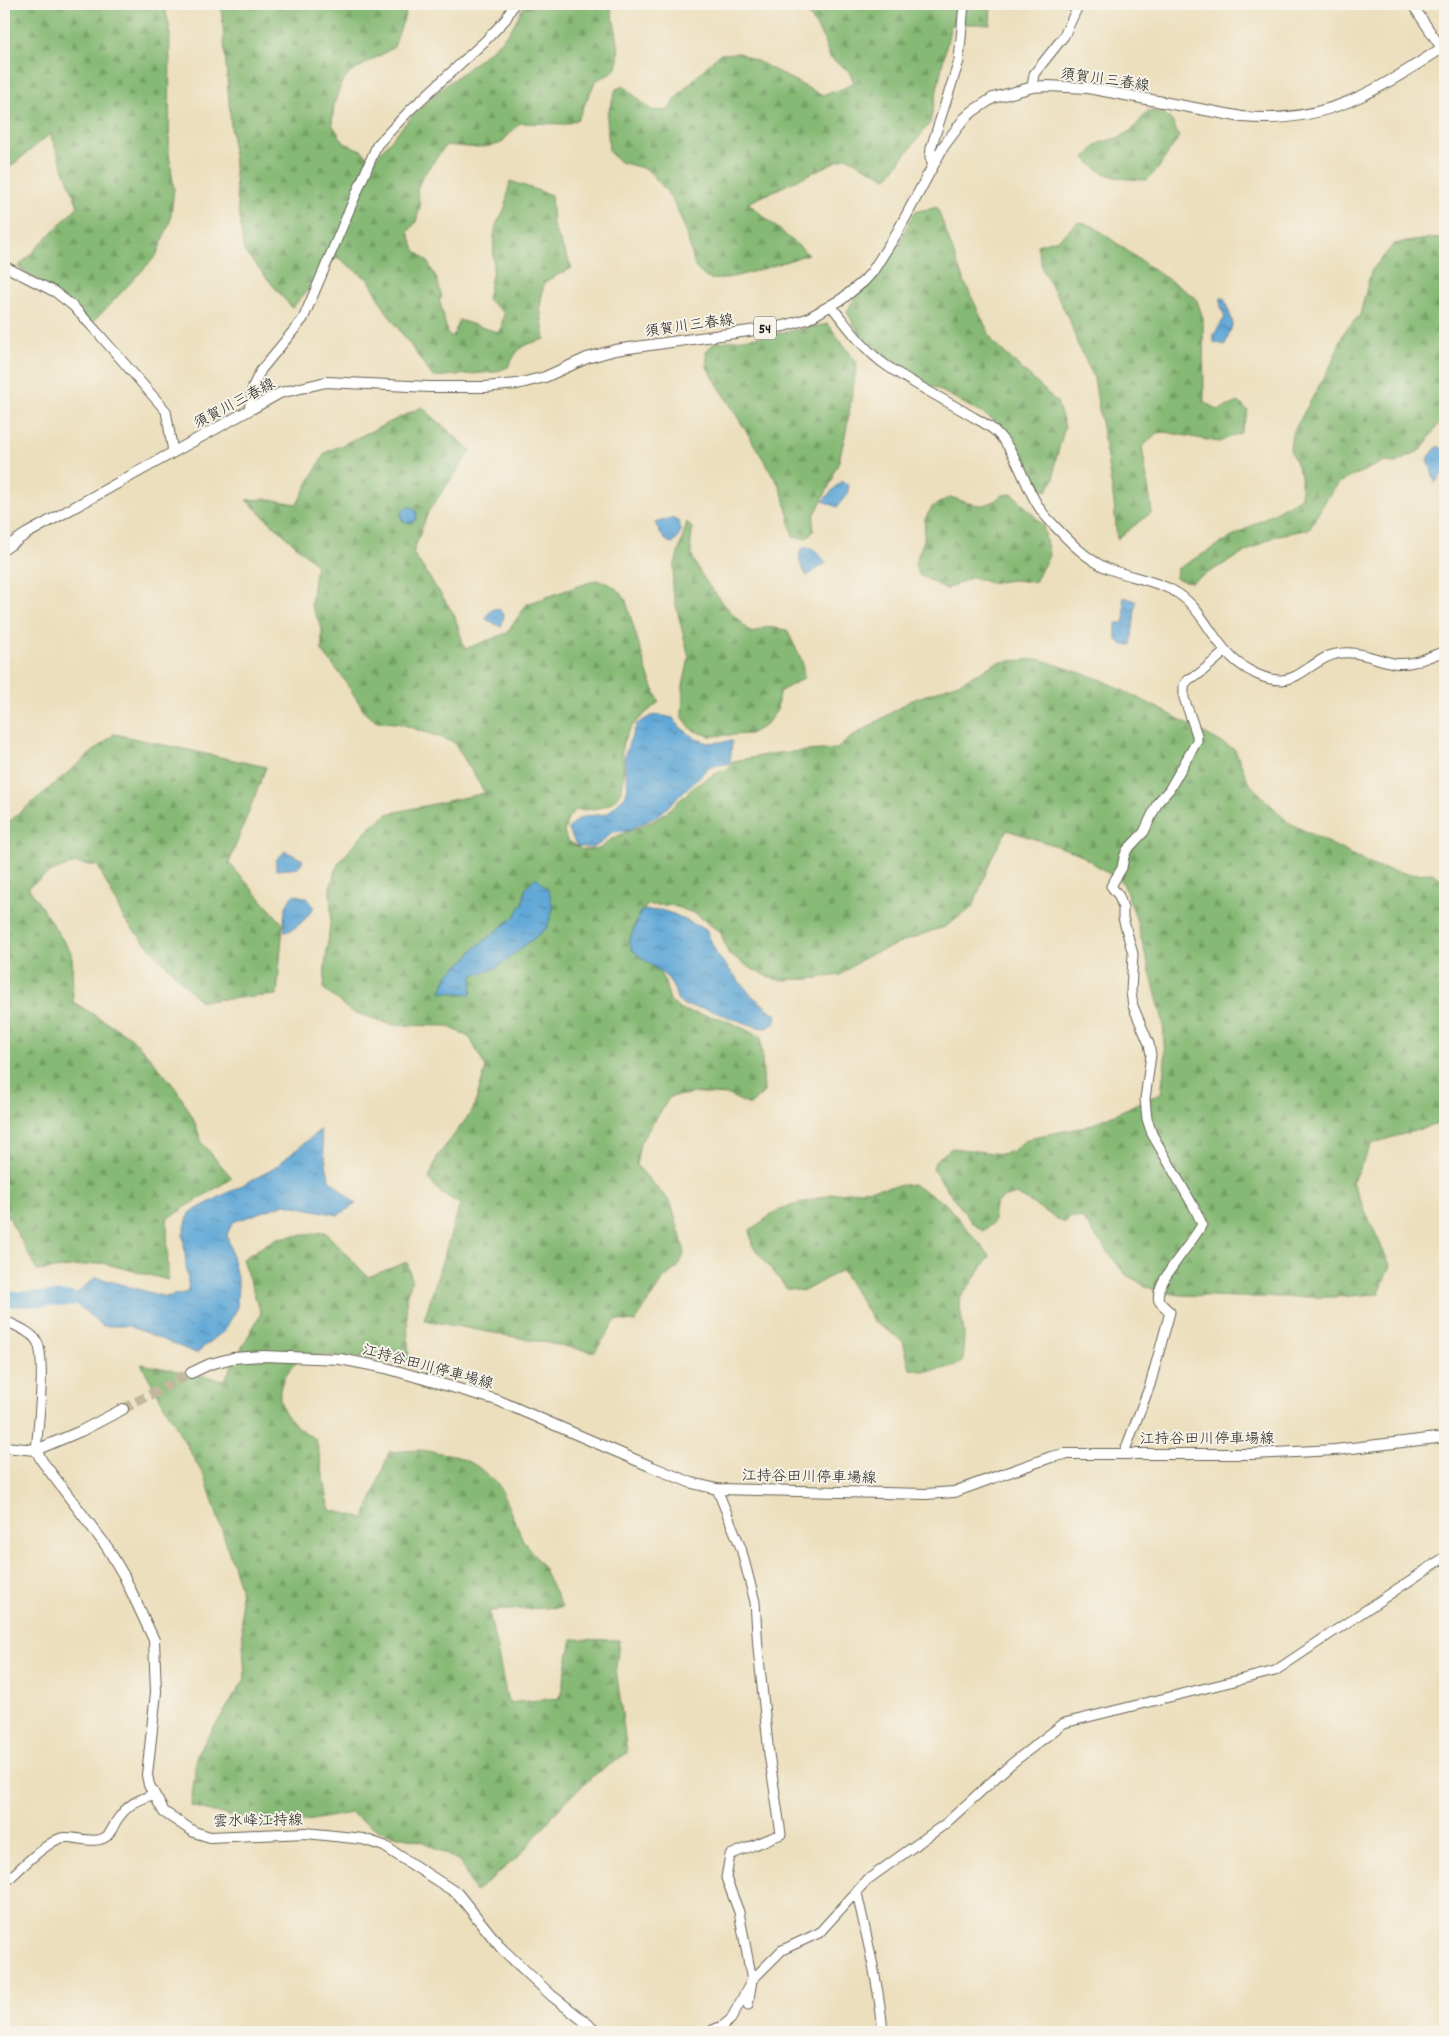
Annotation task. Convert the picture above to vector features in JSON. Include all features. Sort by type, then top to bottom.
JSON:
[{"type":"main road","name":"須賀川三春線","points":[[4,549],[26,534],[280,393],[326,382],[430,387],[484,387],[516,384],[545,376],[600,354],[784,326],[807,319],[832,307],[864,281],[898,231],[933,166],[954,132],[973,112],[993,98],[1047,86],[1088,88],[1242,117],[1294,116],[1339,107],[1364,96],[1444,48]]},
{"type":"main road","name":"江持谷田川停車場線","points":[[191,1373],[210,1364],[233,1358],[263,1356],[340,1359],[386,1368],[497,1400],[652,1467],[692,1483],[717,1489],[926,1494],[954,1492],[1051,1457],[1066,1454],[1252,1454],[1335,1450],[1445,1437]]},
{"type":"main road","points":[[4,1447],[36,1450],[81,1431],[123,1409]]},
{"type":"main road","name":"雲水峰江持線","points":[[36,1450],[42,1461],[107,1547],[124,1576],[154,1640],[156,1692],[147,1775],[149,1785],[164,1812],[194,1832],[210,1837],[306,1833],[363,1839],[384,1846],[458,1894],[508,1955],[551,1995],[598,2032]]},
{"type":"street","points":[[250,410],[253,386],[260,370],[303,320],[378,145],[410,110],[485,41],[506,19],[514,4]]},
{"type":"street","points":[[933,166],[930,157],[931,148],[959,61],[964,4]]},
{"type":"street","points":[[1032,88],[1034,74],[1064,36],[1079,4]]},
{"type":"street","points":[[1412,4],[1444,48]]},
{"type":"street","points":[[4,266],[55,292],[73,306],[98,333],[166,411],[173,452]]},
{"type":"street","points":[[832,307],[852,333],[875,357],[995,432],[1017,462],[1042,513],[1086,556],[1108,569],[1160,585],[1180,594],[1202,615],[1226,651],[1246,668],[1262,676],[1281,680],[1294,677],[1315,663],[1336,654],[1361,654],[1394,663],[1414,663],[1445,651]]},
{"type":"street","points":[[1124,1453],[1150,1385],[1170,1312],[1159,1301],[1158,1293],[1167,1274],[1194,1239],[1202,1224],[1196,1209],[1152,1134],[1147,1119],[1144,1099],[1151,1054],[1149,1044],[1133,1006],[1131,992],[1133,954],[1123,918],[1123,908],[1119,896],[1111,886],[1122,868],[1127,850],[1144,832],[1158,802],[1169,790],[1197,741],[1197,735],[1184,698],[1184,685],[1189,678],[1199,674],[1226,651]]},
{"type":"street","points":[[4,1320],[35,1338],[40,1346],[41,1375],[36,1450]]},
{"type":"street","points":[[717,1489],[741,1548],[755,1602],[769,1754],[780,1834],[730,1855],[726,1878],[739,1912],[752,1980],[748,2005]]},
{"type":"street","points":[[708,2032],[724,2025],[730,2019],[752,1980],[782,1950],[819,1933],[867,1880],[945,1824],[1010,1764],[1064,1723],[1275,1671],[1445,1557]]},
{"type":"street","points":[[4,1884],[16,1871],[52,1843],[62,1838],[81,1840],[99,1839],[106,1836],[132,1802],[154,1794]]},
{"type":"street","points":[[857,1892],[881,2009],[883,2032]]},
{"type":"green space","points":[[4,4],[164,4],[170,29],[169,154],[174,189],[170,222],[156,256],[92,323],[18,267],[78,206],[50,134],[4,172]]},
{"type":"green space","points":[[221,4],[409,4],[394,47],[350,73],[341,84],[334,104],[332,124],[344,143],[361,150],[373,161],[403,126],[444,86],[500,42],[511,29],[526,4],[610,4],[618,47],[617,64],[612,72],[595,82],[578,119],[567,124],[520,123],[500,144],[478,148],[446,145],[422,177],[417,190],[420,206],[416,222],[408,232],[415,250],[427,261],[436,277],[442,298],[439,298],[448,335],[453,337],[459,320],[500,333],[504,313],[487,299],[493,270],[496,225],[505,208],[510,181],[551,195],[553,226],[572,268],[544,282],[540,307],[545,339],[522,347],[515,354],[508,367],[495,372],[433,377],[386,311],[369,280],[337,257],[292,308],[244,251],[237,200]]},
{"type":"green space","points":[[749,4],[991,4],[990,24],[951,24],[930,123],[887,178],[846,157],[748,203],[808,254],[729,278],[710,279],[695,267],[686,231],[677,209],[665,189],[647,169],[620,162],[609,152],[607,116],[616,89],[624,86],[651,110],[667,111],[684,89],[719,54],[739,53],[821,95],[841,90],[854,82],[848,70],[830,58],[823,38],[812,19],[800,5],[771,9]]},
{"type":"green space","points":[[1148,111],[1164,113],[1172,121],[1179,137],[1157,170],[1147,180],[1112,176],[1098,169],[1085,157],[1099,143],[1121,137],[1133,129]]},
{"type":"green space","points":[[937,207],[963,279],[993,342],[1057,402],[1065,427],[1055,462],[1054,479],[1047,491],[1037,488],[1031,472],[1011,437],[996,421],[898,367],[859,333],[847,312],[853,301],[875,278],[889,259],[914,212]]},
{"type":"green space","points":[[1078,222],[1093,226],[1196,298],[1203,318],[1204,402],[1218,410],[1239,402],[1248,411],[1241,433],[1219,442],[1165,432],[1157,433],[1142,447],[1152,512],[1117,539],[1114,502],[1094,378],[1077,343],[1069,318],[1043,271],[1037,245],[1059,239]]},
{"type":"green space","points":[[1433,238],[1445,240],[1445,419],[1436,427],[1422,449],[1396,463],[1382,462],[1339,483],[1327,498],[1309,529],[1275,536],[1191,582],[1176,579],[1177,569],[1301,497],[1301,476],[1290,449],[1292,434],[1332,363],[1344,332],[1360,315],[1371,271],[1394,244]]},
{"type":"green space","points":[[828,324],[857,363],[846,432],[833,478],[814,516],[813,532],[806,538],[793,537],[785,501],[779,485],[707,367],[706,351],[714,343]]},
{"type":"green space","points":[[422,407],[471,451],[428,512],[413,553],[454,614],[465,649],[507,633],[527,604],[596,580],[612,586],[625,598],[648,675],[659,702],[637,721],[624,739],[622,746],[623,781],[617,797],[605,806],[587,810],[576,810],[568,818],[564,832],[567,840],[582,850],[599,849],[613,838],[653,821],[667,812],[695,786],[726,770],[734,761],[777,753],[837,749],[850,738],[910,701],[961,682],[998,662],[1039,659],[1102,680],[1168,713],[1235,750],[1249,783],[1288,822],[1376,867],[1409,874],[1432,873],[1445,881],[1445,1122],[1373,1143],[1352,1182],[1390,1265],[1379,1294],[1334,1297],[1236,1297],[1182,1295],[1161,1292],[1147,1287],[1125,1274],[1082,1218],[1072,1217],[1064,1223],[1017,1194],[1001,1199],[998,1202],[994,1209],[994,1222],[983,1231],[973,1224],[933,1170],[935,1161],[952,1148],[1001,1154],[1013,1151],[1023,1142],[1033,1137],[1086,1127],[1161,1093],[1165,1061],[1163,1021],[1135,915],[1123,883],[1078,853],[1007,830],[992,857],[973,907],[945,927],[867,956],[840,975],[779,980],[767,976],[752,969],[728,953],[721,933],[696,914],[671,905],[647,905],[633,927],[635,945],[652,961],[664,980],[670,1000],[680,1010],[723,1019],[761,1037],[764,1092],[750,1105],[728,1095],[695,1093],[670,1097],[640,1143],[636,1165],[671,1203],[685,1252],[678,1267],[664,1278],[635,1322],[616,1320],[595,1352],[424,1320],[460,1204],[441,1193],[429,1179],[437,1157],[473,1110],[486,1068],[470,1038],[448,1026],[393,1025],[350,1011],[324,989],[331,916],[330,887],[338,864],[363,834],[387,814],[485,793],[454,742],[398,723],[378,722],[367,715],[341,675],[322,651],[322,628],[311,605],[316,564],[246,500],[267,499],[297,504],[325,453]]},
{"type":"green space","points":[[1013,494],[1043,525],[1049,555],[1035,582],[1012,580],[990,583],[973,577],[946,589],[918,574],[915,563],[924,540],[925,519],[932,507],[950,497],[970,503],[986,505],[1001,496]]},
{"type":"green space","points":[[687,522],[692,528],[691,551],[694,561],[716,595],[752,633],[767,627],[787,630],[802,661],[804,678],[779,692],[777,710],[766,725],[750,734],[710,736],[692,730],[682,716],[683,686],[689,658],[672,589],[674,568]]},
{"type":"green space","points":[[114,734],[266,767],[229,863],[283,924],[277,995],[200,1001],[125,921],[98,866],[75,863],[49,873],[28,887],[72,954],[73,1002],[132,1038],[154,1062],[177,1090],[193,1118],[202,1143],[232,1178],[167,1219],[168,1280],[103,1263],[37,1271],[4,1208],[4,826]]},
{"type":"green space","points":[[912,1184],[945,1203],[990,1256],[959,1300],[964,1333],[963,1362],[944,1369],[930,1371],[910,1369],[903,1341],[874,1322],[842,1270],[804,1291],[787,1289],[752,1245],[750,1230],[780,1209],[832,1194]]},
{"type":"green space","points":[[325,1232],[368,1277],[407,1262],[412,1280],[406,1297],[409,1362],[308,1354],[294,1365],[285,1376],[280,1399],[291,1421],[316,1439],[330,1510],[365,1518],[389,1452],[420,1450],[454,1455],[477,1466],[498,1484],[523,1540],[544,1569],[562,1607],[489,1611],[508,1703],[560,1698],[572,1639],[619,1640],[616,1668],[627,1753],[593,1776],[562,1805],[519,1856],[475,1892],[460,1862],[424,1842],[386,1833],[351,1813],[272,1827],[191,1806],[197,1754],[245,1679],[240,1587],[206,1480],[141,1364],[224,1380],[261,1313],[242,1259],[277,1238]]},
{"type":"water","points":[[1221,298],[1224,298],[1233,323],[1225,345],[1214,342],[1214,335],[1225,317],[1221,307]]},
{"type":"water","points":[[1438,446],[1445,451],[1445,471],[1435,483],[1428,458]]},
{"type":"water","points":[[841,481],[849,486],[847,494],[837,507],[823,501]]},
{"type":"water","points":[[406,507],[412,507],[417,512],[415,521],[406,523],[401,518],[401,512]]},
{"type":"water","points":[[671,518],[679,521],[680,527],[677,539],[673,544],[664,538],[655,523]]},
{"type":"water","points":[[804,547],[814,550],[826,563],[807,576],[799,558]]},
{"type":"water","points":[[1123,597],[1136,601],[1131,645],[1123,645],[1116,639],[1116,623],[1123,623],[1125,620]]},
{"type":"water","points":[[493,609],[499,609],[504,616],[501,627],[486,619]]},
{"type":"water","points":[[659,715],[673,718],[680,727],[696,739],[709,743],[732,741],[730,763],[709,767],[658,816],[627,831],[612,832],[601,843],[592,848],[577,846],[568,829],[575,821],[586,816],[607,814],[626,795],[628,786],[624,758],[629,743],[637,724],[651,716]]},
{"type":"water","points":[[285,851],[303,860],[298,868],[276,870],[276,860]]},
{"type":"water","points":[[536,877],[549,891],[553,908],[547,928],[495,969],[473,975],[471,994],[441,992],[448,974],[465,960],[474,949],[514,917],[523,903],[526,887]]},
{"type":"water","points":[[294,894],[307,898],[314,907],[293,929],[285,932],[285,911],[288,902]]},
{"type":"water","points":[[660,910],[673,914],[706,930],[717,955],[751,995],[776,1015],[775,1023],[767,1028],[757,1027],[707,1009],[686,1006],[678,1001],[668,978],[632,950],[629,941],[641,911]]},
{"type":"water","points":[[320,1130],[329,1179],[356,1204],[338,1215],[285,1204],[233,1222],[227,1234],[238,1282],[237,1309],[224,1331],[196,1353],[129,1326],[103,1326],[70,1299],[96,1277],[165,1297],[189,1292],[183,1235],[189,1213],[273,1169]]},
{"type":"waterway","points":[[4,1293],[9,1299],[70,1299]]},
{"type":"tunnel","points":[[123,1409],[191,1373]]}]
